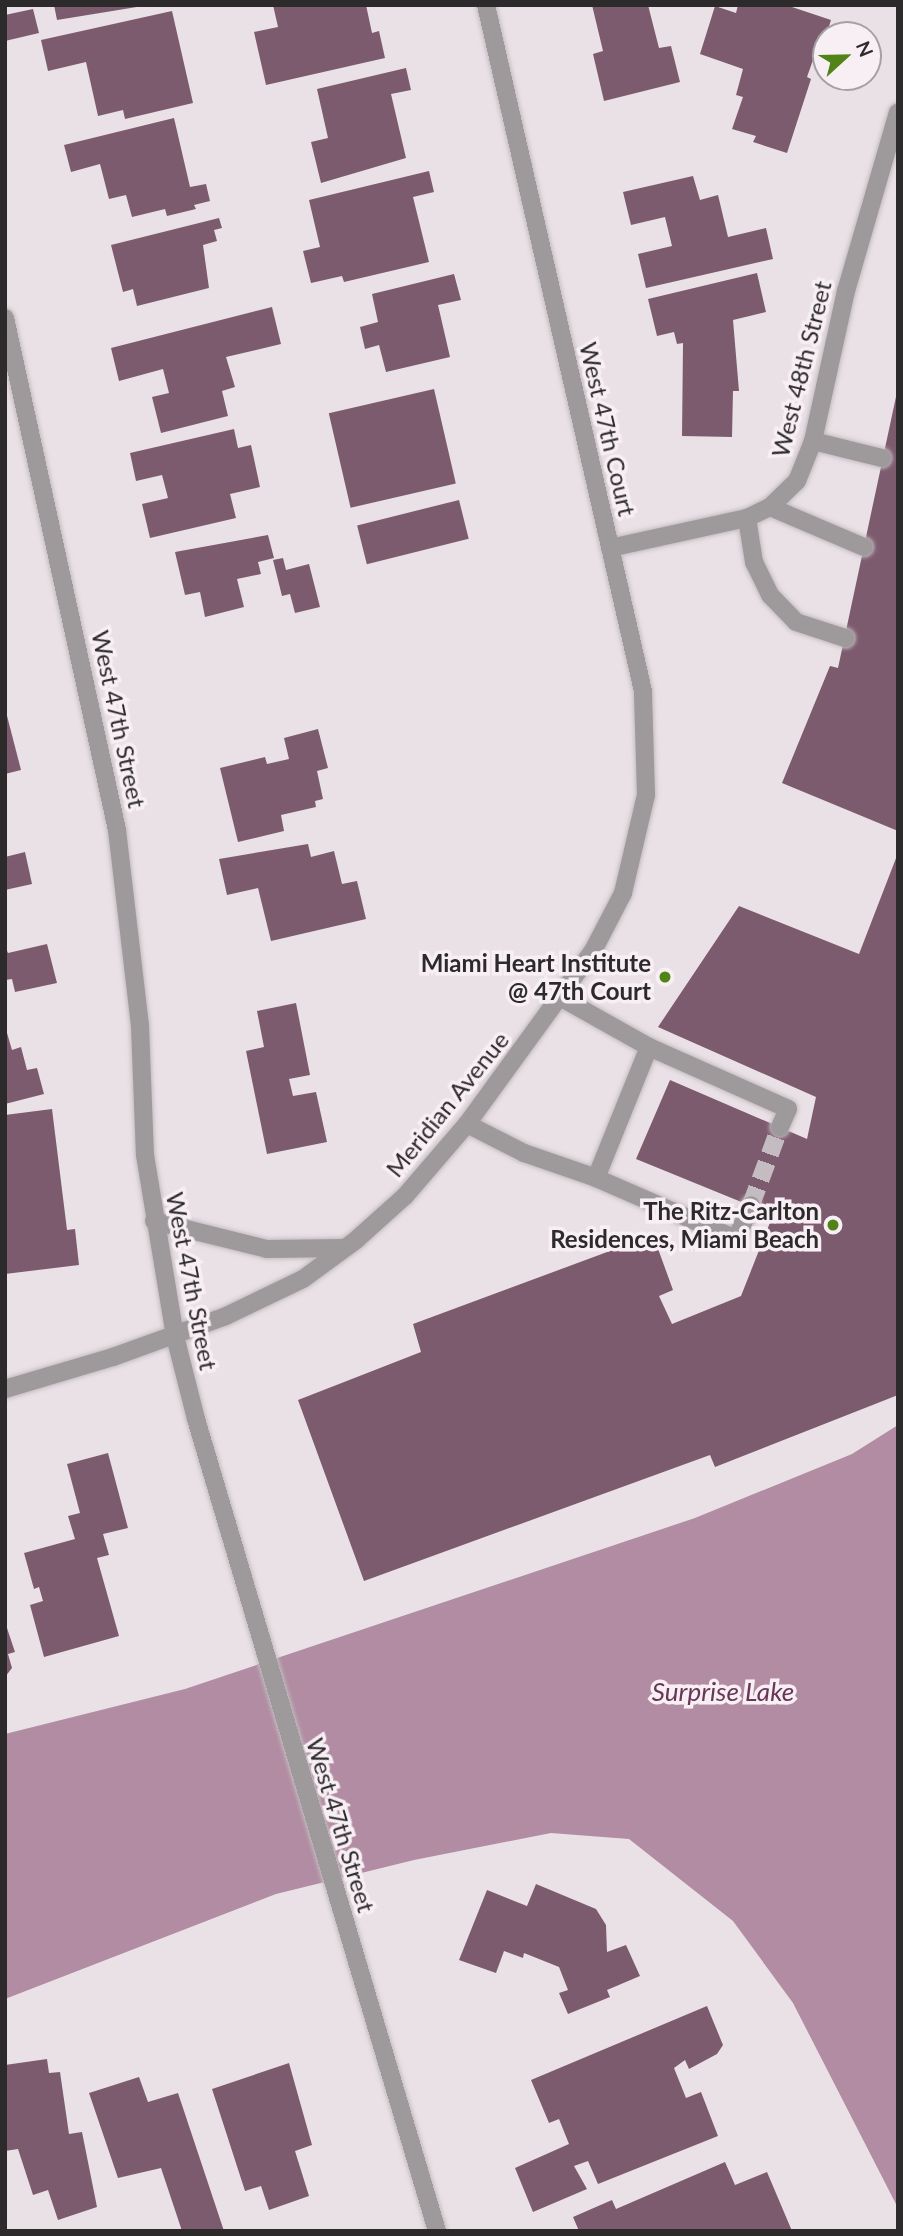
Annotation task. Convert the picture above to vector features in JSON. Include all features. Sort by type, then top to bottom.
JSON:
[{"type":"street","name":"West 47th Court","points":[[486,5],[643,691],[648,740],[645,804],[632,866]]},
{"type":"street","name":"West 48th Street","points":[[610,548],[747,518],[770,507],[797,481],[813,441],[845,291],[898,112]]},
{"type":"street","name":"West 47th Street","points":[[5,318],[117,830],[135,968],[142,1127],[154,1222],[176,1336],[250,1602],[437,2231]]},
{"type":"street","points":[[813,441],[883,458]]},
{"type":"street","points":[[770,507],[864,547]]},
{"type":"street","points":[[747,518],[754,562],[770,595],[796,622],[845,638]]},
{"type":"street","name":"Meridian Avenue","points":[[5,1389],[176,1336],[286,1288],[344,1248],[405,1196],[467,1124],[604,932],[632,866]]},
{"type":"street","points":[[560,997],[649,1047],[788,1109],[780,1127]]},
{"type":"street","points":[[596,1178],[649,1047]]},
{"type":"street","points":[[467,1124],[524,1153],[596,1178],[736,1239],[751,1205]]},
{"type":"street","points":[[154,1222],[267,1249],[344,1248]]},
{"type":"water","name":"Surprise Lake","points":[[898,1425],[898,2208],[793,2003],[733,1921],[629,1839],[551,1833],[414,1860],[276,1894],[5,1999],[5,1734],[185,1689],[695,1518],[852,1454]]},
{"type":"building","points":[[54,5],[143,5],[143,6],[57,20]]},
{"type":"building","points":[[273,5],[366,5],[372,33],[379,31],[385,58],[266,85],[254,32],[278,27]]},
{"type":"building","points":[[592,5],[648,5],[659,48],[671,46],[680,82],[604,101],[593,54],[603,51]]},
{"type":"building","points":[[738,5],[786,5],[831,20],[812,21],[812,63],[807,77],[811,79],[787,153],[753,142],[756,136],[732,129],[743,97],[736,95],[743,69],[700,54],[715,6],[736,13]]},
{"type":"building","points":[[33,9],[39,33],[5,41],[5,15]]},
{"type":"building","points":[[172,11],[193,103],[125,119],[123,110],[98,116],[86,62],[48,71],[41,40]]},
{"type":"building","points":[[406,68],[411,90],[391,94],[406,158],[321,183],[311,142],[328,138],[317,89]]},
{"type":"building","points":[[174,118],[190,187],[206,184],[210,201],[194,205],[196,209],[167,216],[165,209],[132,217],[126,195],[109,199],[100,164],[71,172],[64,145]]},
{"type":"building","points":[[429,171],[434,192],[413,197],[429,262],[344,282],[342,276],[311,283],[303,251],[320,247],[309,200]]},
{"type":"building","points":[[693,176],[700,200],[718,195],[728,237],[766,228],[773,259],[646,288],[638,254],[672,246],[665,217],[631,225],[623,192]]},
{"type":"building","points":[[219,218],[222,228],[214,230],[217,241],[203,245],[209,288],[137,306],[133,289],[123,292],[111,245]]},
{"type":"building","points":[[757,273],[766,312],[733,320],[739,391],[733,391],[732,437],[682,436],[683,343],[677,344],[674,332],[657,336],[648,299]]},
{"type":"building","points":[[454,274],[461,300],[438,305],[450,357],[386,372],[379,345],[365,349],[360,327],[378,322],[372,294]]},
{"type":"building","points":[[272,307],[281,344],[226,357],[235,387],[222,391],[228,416],[161,433],[152,397],[169,393],[163,369],[119,381],[111,348]]},
{"type":"building","points":[[434,389],[456,484],[351,508],[329,413]]},
{"type":"building","points":[[897,392],[898,831],[782,783],[830,666],[838,668]]},
{"type":"building","points":[[234,429],[238,448],[251,445],[260,487],[230,494],[236,518],[150,538],[142,504],[168,498],[162,475],[136,481],[130,453]]},
{"type":"building","points":[[459,500],[469,539],[367,564],[357,525]]},
{"type":"building","points":[[268,535],[274,558],[258,562],[261,574],[237,579],[244,607],[205,617],[200,592],[185,595],[175,552]]},
{"type":"building","points":[[283,558],[286,570],[309,564],[320,607],[295,613],[290,594],[282,596],[273,560]]},
{"type":"building","points":[[5,708],[21,770],[5,774]]},
{"type":"building","points":[[318,729],[328,768],[317,771],[323,799],[315,801],[316,807],[281,815],[284,831],[238,842],[220,768],[265,757],[267,764],[289,759],[284,738]]},
{"type":"building","points":[[308,844],[311,857],[334,851],[342,884],[357,881],[366,919],[271,941],[258,888],[227,895],[219,859]]},
{"type":"building","points":[[25,852],[32,884],[5,890],[5,857]]},
{"type":"building","name":"The Ritz-Carlton Residences, Miami Beach","points":[[898,853],[898,1395],[715,1467],[710,1455],[364,1581],[298,1400],[421,1352],[413,1324],[653,1235],[673,1290],[659,1296],[672,1324],[741,1296],[773,1215],[636,1159],[670,1080],[807,1139],[816,1097],[658,1027],[739,906],[859,954]]},
{"type":"building","points":[[47,944],[57,983],[15,992],[12,979],[5,980],[5,946],[8,953]]},
{"type":"building","points":[[296,1003],[310,1075],[289,1079],[293,1096],[316,1092],[327,1142],[267,1154],[246,1051],[264,1047],[257,1011]]},
{"type":"building","points":[[5,1026],[12,1050],[21,1047],[27,1070],[37,1068],[44,1094],[5,1104]]},
{"type":"building","points":[[52,1109],[67,1230],[75,1229],[79,1265],[5,1274],[5,1115]]},
{"type":"building","points":[[108,1453],[128,1528],[103,1534],[109,1555],[97,1558],[119,1636],[44,1657],[30,1605],[43,1601],[39,1587],[34,1589],[24,1553],[75,1539],[68,1516],[80,1513],[67,1464]]},
{"type":"building","points":[[5,1622],[15,1652],[8,1654],[12,1668],[5,1677]]},
{"type":"building","points":[[536,1884],[596,1909],[606,1925],[607,1952],[626,1945],[640,1976],[607,1990],[610,1997],[568,2014],[559,1993],[568,1990],[559,1967],[524,1953],[523,1958],[504,1951],[496,1973],[459,1960],[487,1890],[527,1906]]},
{"type":"building","points":[[707,2006],[723,2045],[717,2054],[689,2069],[685,2060],[674,2068],[686,2098],[701,2092],[718,2136],[598,2184],[588,2161],[574,2166],[587,2189],[533,2212],[515,2168],[569,2144],[559,2119],[549,2123],[531,2080]]},
{"type":"building","points":[[47,2059],[49,2073],[60,2072],[69,2134],[82,2132],[97,2207],[58,2220],[48,2190],[33,2195],[18,2149],[5,2151],[5,2065]]},
{"type":"building","points":[[289,2063],[312,2145],[295,2151],[309,2196],[269,2210],[261,2186],[245,2191],[212,2089]]},
{"type":"building","points":[[139,2077],[148,2102],[178,2093],[224,2231],[182,2231],[161,2168],[118,2178],[89,2093]]},
{"type":"building","points":[[725,2162],[735,2185],[767,2172],[792,2231],[579,2231],[573,2217],[612,2200],[616,2209]]},
{"type":"tunnel","points":[[751,1205],[780,1127]]},
{"type":"place","name":"Miami Heart Institute @ 47th Court","points":[[665,977]]},
{"type":"place","name":"The Ritz-Carlton Residences, Miami Beach","points":[[833,1225]]}]
